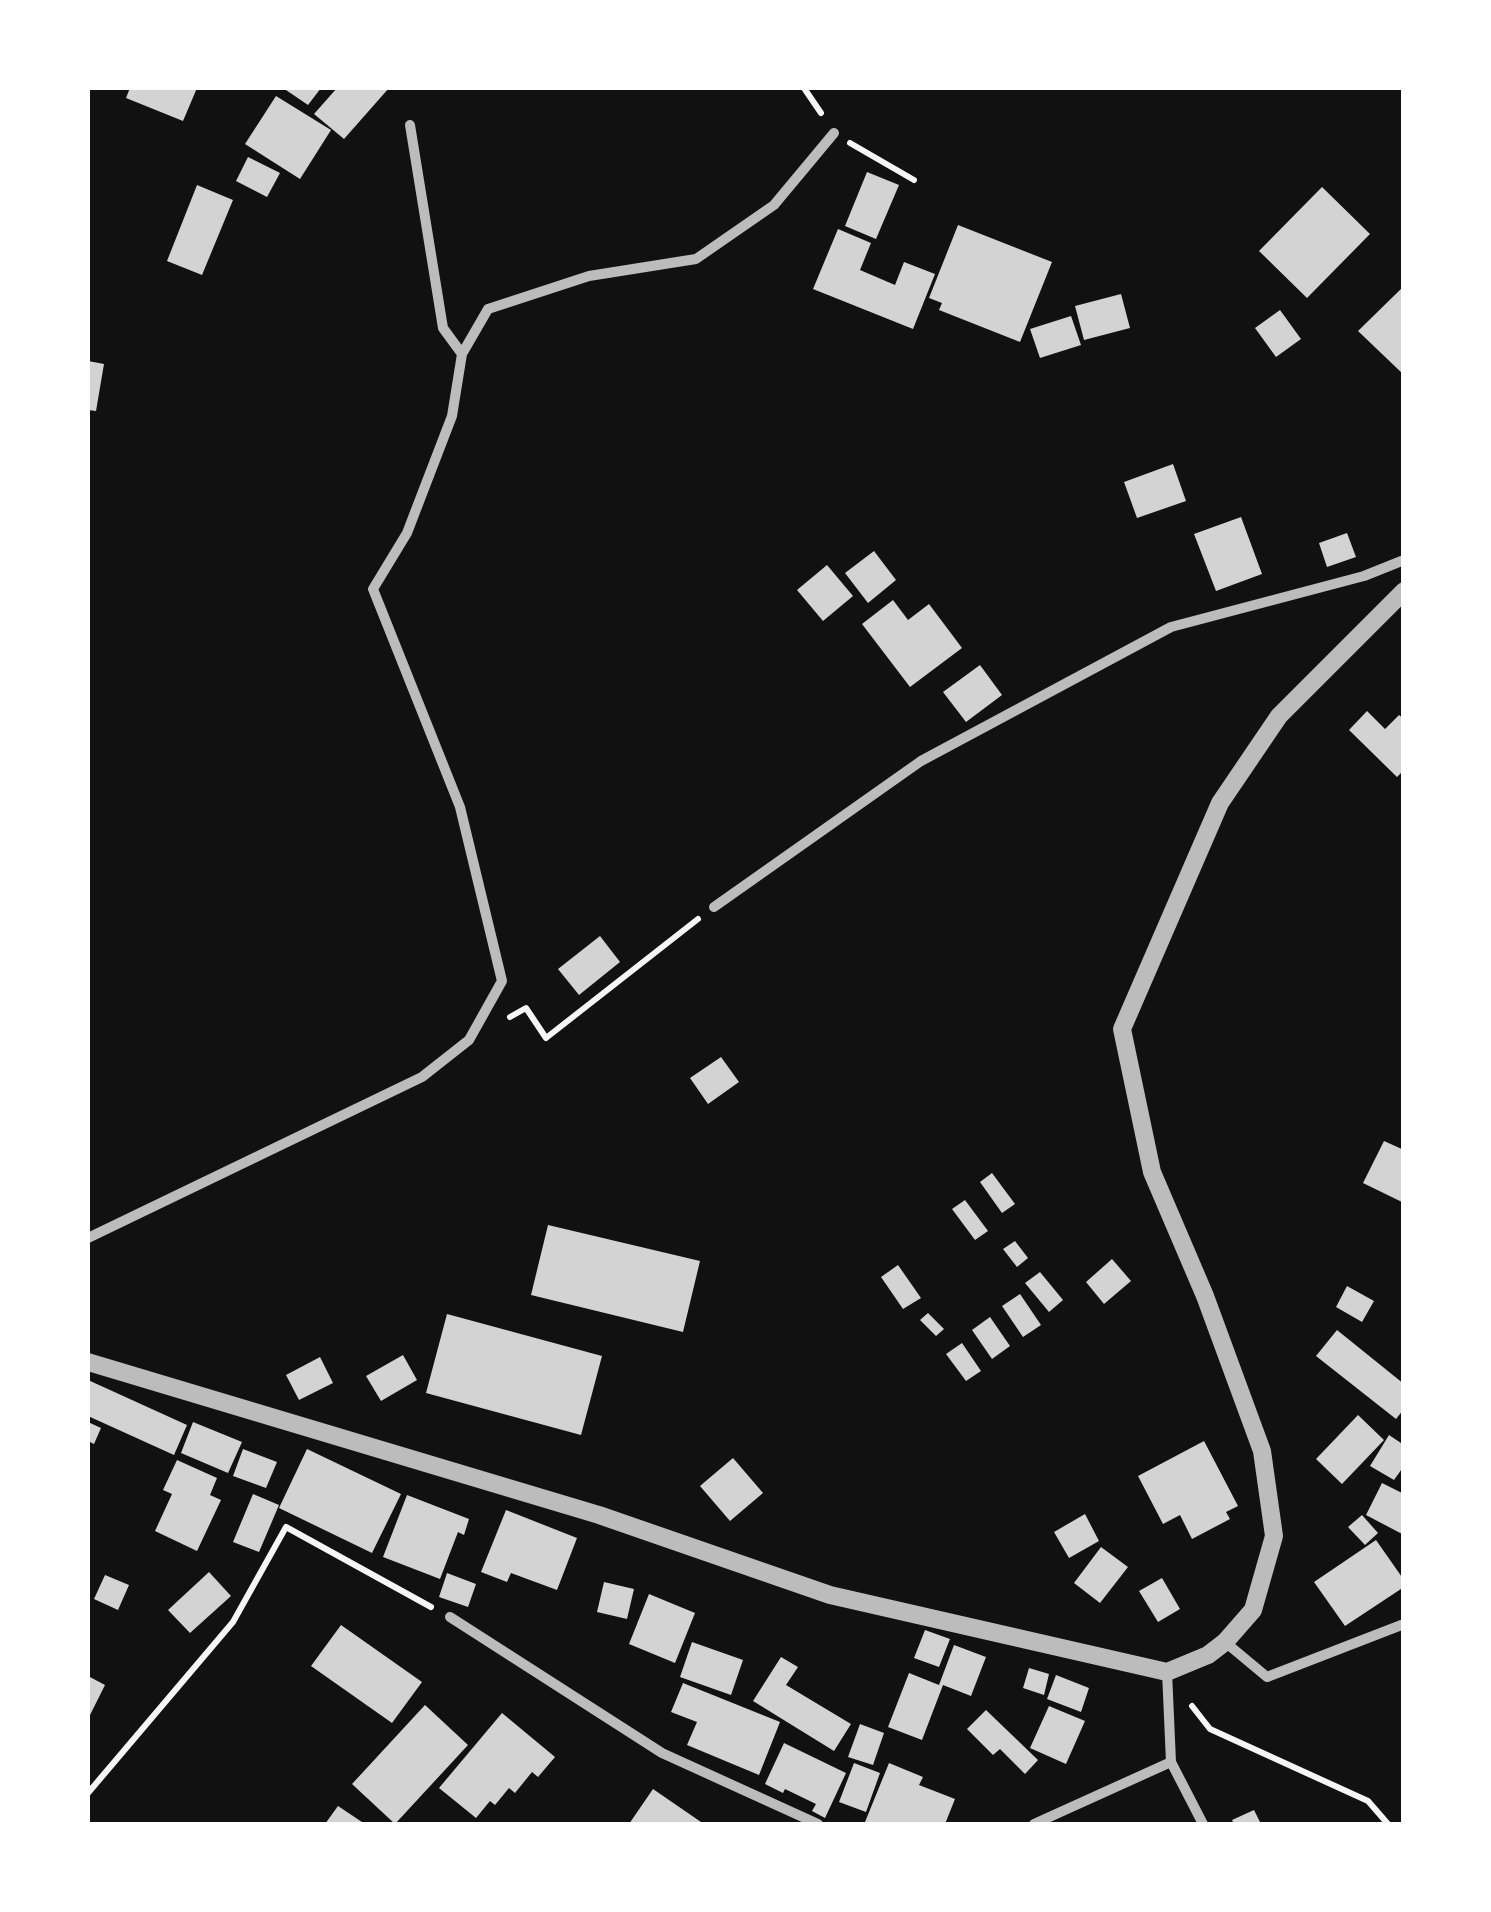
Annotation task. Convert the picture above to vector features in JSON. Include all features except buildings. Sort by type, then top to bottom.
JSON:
[{"type":"street","points":[[410,125],[444,328],[462,354]]},
{"type":"street","points":[[88,1238],[422,1077],[469,1040],[502,981],[460,807],[372,589],[407,533],[452,416],[462,354],[488,309],[589,276],[696,259],[774,206],[834,133]]},
{"type":"street","points":[[714,907],[921,762],[1171,627],[1364,576],[1404,560]]},
{"type":"street","points":[[88,1362],[599,1515],[830,1595],[1167,1672],[1208,1655],[1226,1642],[1252,1610],[1274,1536],[1262,1451],[1205,1296],[1152,1172],[1122,1030],[1220,803],[1279,716],[1404,591]]},
{"type":"street","points":[[450,1618],[662,1753],[818,1824]]},
{"type":"street","points":[[1226,1642],[1267,1676],[1404,1624]]},
{"type":"street","points":[[1167,1672],[1171,1762],[1203,1824]]},
{"type":"street","points":[[1034,1824],[1171,1762]]},
{"type":"path","points":[[469,1040],[526,1008],[546,1038],[714,907]]},
{"type":"path","points":[[88,1793],[233,1622],[286,1527],[450,1618]]},
{"type":"path","points":[[1167,1672],[1210,1729],[1368,1801],[1388,1824]]}]
